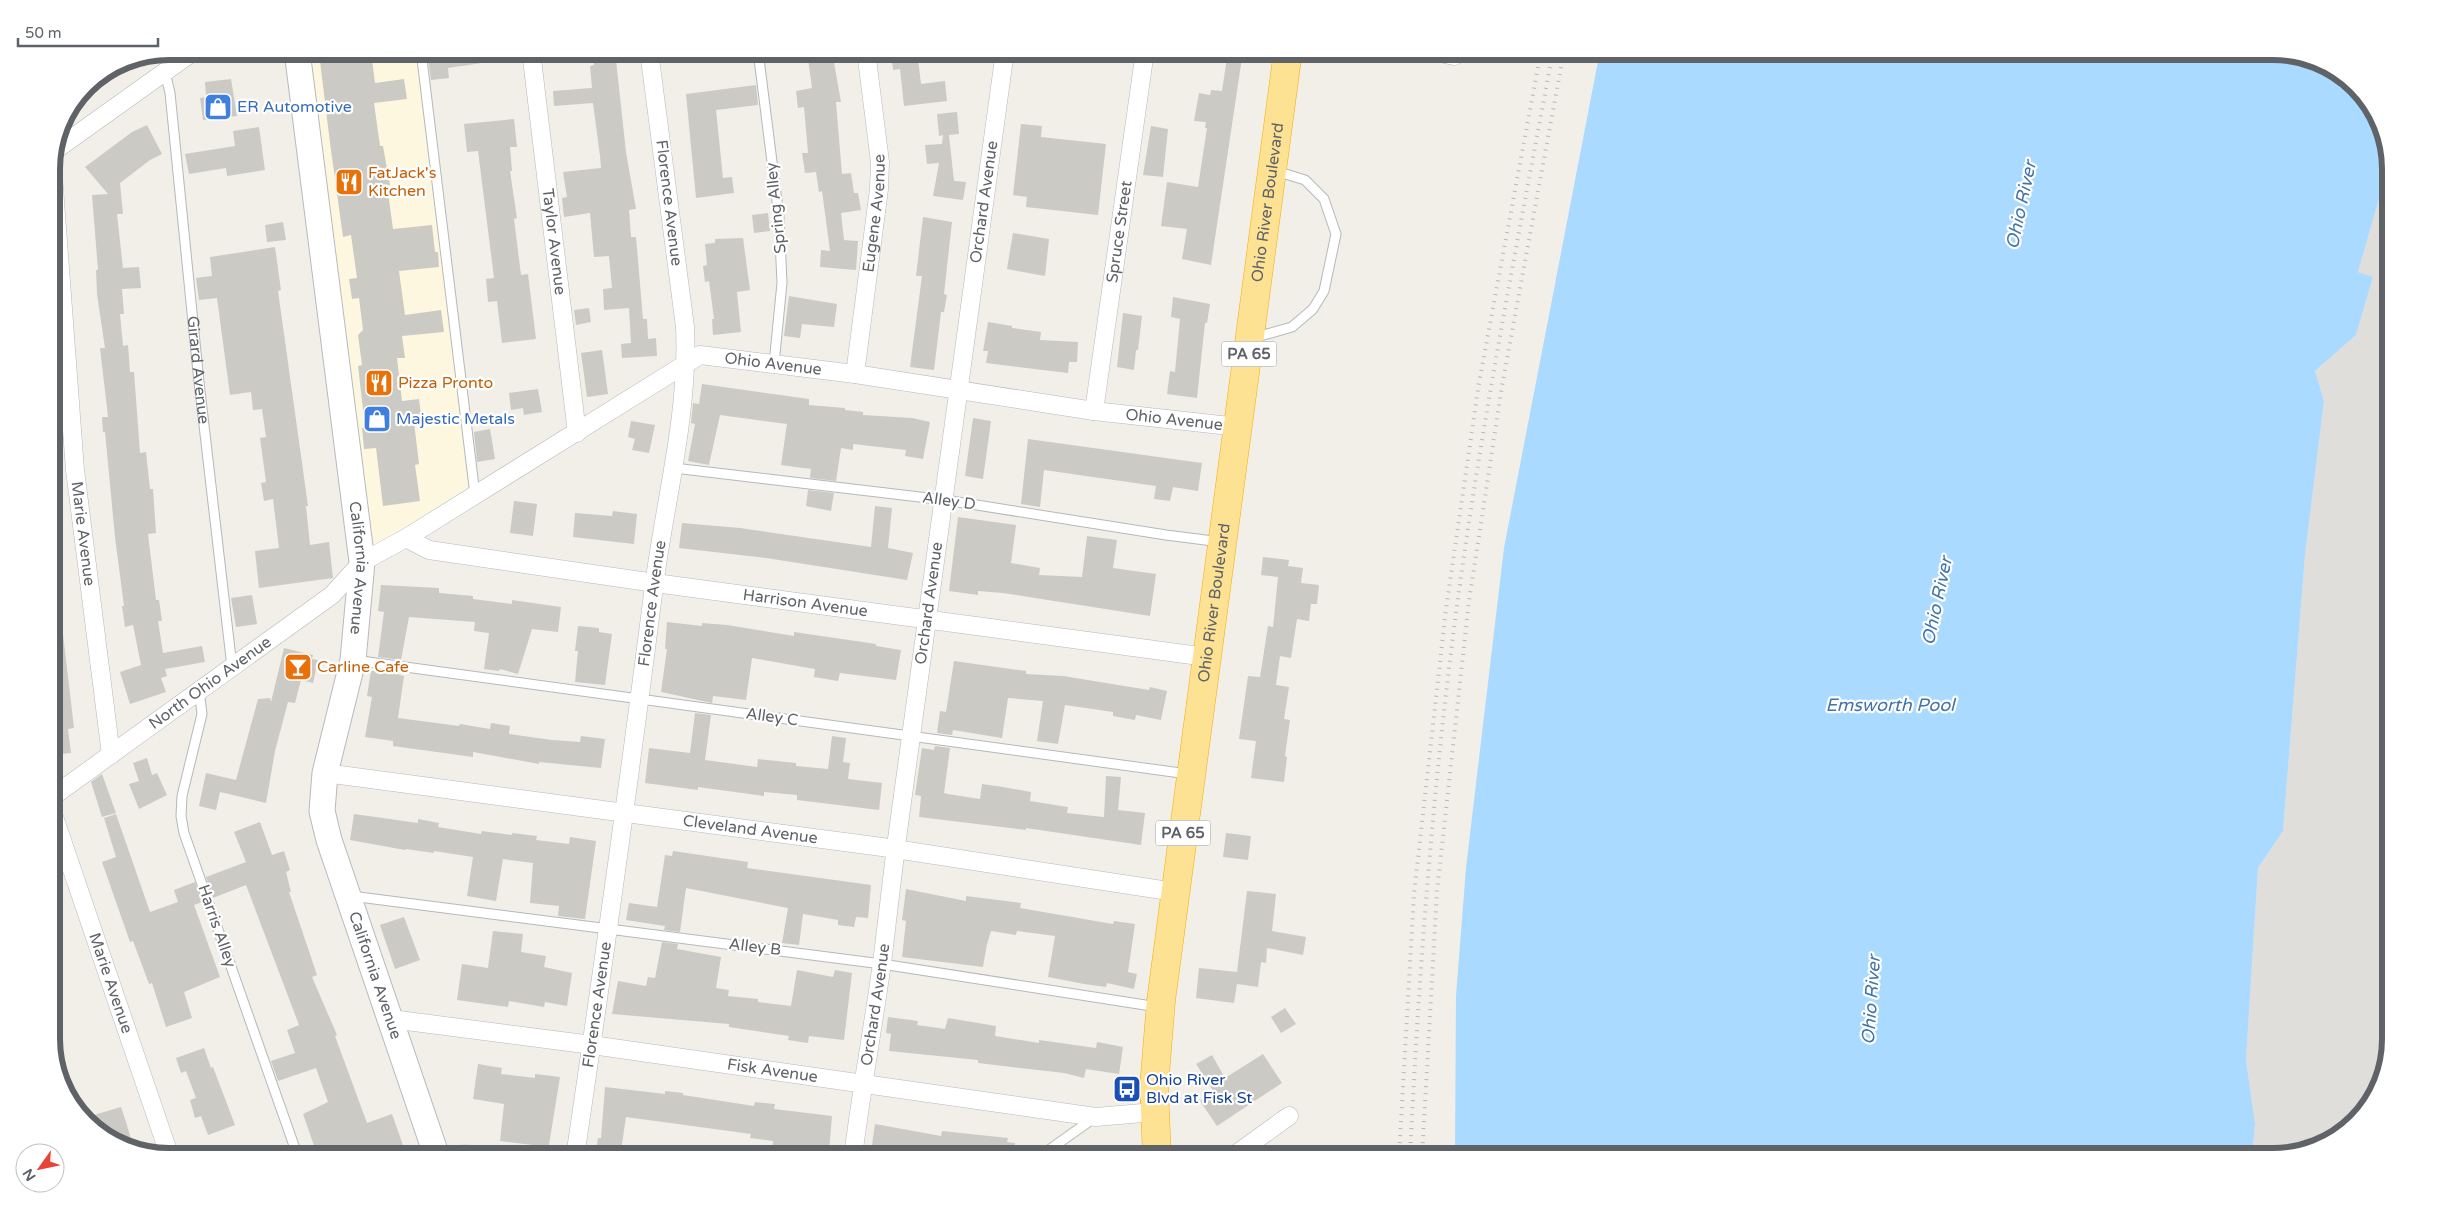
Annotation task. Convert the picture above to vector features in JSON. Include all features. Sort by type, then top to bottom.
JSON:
[{"type":"highway","name":"Ohio River Boulevard","points":[[1156,1148],[1154,1112],[1160,1007],[1287,60]]},
{"type":"street","name":"California Avenue","points":[[297,60],[362,562],[353,660],[325,773],[322,811],[329,840],[391,1019],[431,1148]]},
{"type":"street","name":"Taylor Avenue","points":[[533,60],[577,433]]},
{"type":"street","name":"Florence Avenue","points":[[577,1148],[641,699],[654,583],[674,468],[687,363],[685,327],[650,60]]},
{"type":"street","name":"Eugene Avenue","points":[[855,374],[879,189],[880,162],[867,60]]},
{"type":"street","name":"Orchard Avenue","points":[[854,1148],[862,1083],[882,964],[895,849],[1004,60]]},
{"type":"street","name":"Spruce Street","points":[[1094,411],[1144,60]]},
{"type":"street","points":[[63,144],[173,62]]},
{"type":"street","name":"Marie Avenue","points":[[60,268],[75,470],[111,755]]},
{"type":"street","name":"Ohio Avenue","points":[[362,562],[475,496],[700,355],[855,374],[1094,411],[1239,428]]},
{"type":"street","name":"Harrison Avenue","points":[[406,538],[429,550],[654,583],[1207,657]]},
{"type":"street","name":"North Ohio Avenue","points":[[60,791],[332,595],[362,562]]},
{"type":"street","name":"Cleveland Avenue","points":[[325,773],[895,849],[1175,892]]},
{"type":"street","name":"Marie Avenue","points":[[60,835],[167,1148]]},
{"type":"street","name":"Fisk Avenue","points":[[391,1019],[592,1045],[1096,1117],[1154,1112]]},
{"type":"street","points":[[1245,1148],[1289,1116]]},
{"type":"lane","points":[[422,60],[475,496]]},
{"type":"lane","name":"Spring Alley","points":[[759,60],[779,217],[782,273],[774,364]]},
{"type":"lane","name":"Girard Avenue","points":[[173,62],[170,93],[199,382],[232,668]]},
{"type":"lane","points":[[1251,339],[1292,327],[1313,309],[1324,292],[1336,234],[1324,199],[1305,180],[1273,170]]},
{"type":"lane","name":"Alley D","points":[[674,468],[944,500],[1166,535],[1223,542]]},
{"type":"lane","name":"Alley C","points":[[353,660],[1191,775]]},
{"type":"lane","name":"Harris Alley","points":[[199,690],[202,714],[182,796],[181,816],[184,833],[295,1148]]},
{"type":"lane","name":"Alley B","points":[[349,895],[882,964],[1160,1007]]},
{"type":"lane","points":[[1052,1148],[1096,1117]]},
{"type":"shaded area","points":[[298,60],[422,60],[475,496],[362,562]]},
{"type":"shaded area","points":[[2382,188],[2381,1053],[2376,1074],[2364,1100],[2334,1130],[2321,1137],[2294,1146],[2253,1148],[2255,1124],[2246,1060],[2258,868],[2283,831],[2305,555],[2324,401],[2315,371],[2356,335],[2373,277],[2358,272]]},
{"type":"green space","points":[[62,1056],[73,1090],[66,1074]]},
{"type":"water","name":"Emsworth Pool","points":[[1598,60],[2287,61],[2315,68],[2334,78],[2355,97],[2371,121],[2380,148],[2382,188],[2358,272],[2373,277],[2356,335],[2315,371],[2324,401],[2305,555],[2283,831],[2258,868],[2246,1060],[2255,1124],[2253,1148],[1455,1148],[1456,996],[1466,868],[1504,548]]},
{"type":"building","points":[[320,60],[372,60],[375,83],[404,79],[407,99],[374,103],[380,146],[383,146],[390,185],[387,185],[393,229],[432,225],[435,252],[438,252],[439,267],[399,271],[405,315],[441,310],[444,332],[402,336],[405,358],[397,358],[402,401],[419,399],[422,421],[414,422],[419,464],[415,465],[420,501],[383,506],[376,448],[364,449],[362,428],[365,427],[358,366],[362,365],[358,335],[363,330],[359,298],[352,299],[349,279],[357,278],[351,235],[343,237]]},
{"type":"building","points":[[428,60],[502,60],[448,68],[449,78],[431,80]]},
{"type":"building","points":[[593,60],[616,60],[626,152],[636,209],[629,210],[631,237],[636,237],[643,319],[647,319],[648,339],[656,338],[657,356],[622,358],[621,344],[631,343],[629,308],[604,310],[603,289],[612,288],[609,256],[594,257],[590,213],[564,217],[562,198],[567,197],[563,172],[601,168],[600,156],[593,103],[554,106],[553,91],[592,88],[590,66],[594,65]]},
{"type":"building","points":[[808,60],[834,60],[841,102],[836,102],[842,174],[851,173],[854,193],[858,193],[861,210],[841,213],[844,240],[858,241],[856,270],[820,267],[821,250],[830,251],[822,191],[819,192],[816,172],[805,173],[802,153],[808,153],[804,107],[798,108],[796,91],[812,88]]},
{"type":"building","points":[[892,60],[918,60],[921,84],[945,81],[947,101],[904,106],[900,69],[893,70]]},
{"type":"building","points":[[1227,60],[1242,60],[1211,265],[1182,259],[1187,229],[1161,226],[1167,182],[1198,187],[1207,128],[1205,128],[1206,122],[1194,121],[1199,93],[1210,95],[1211,90],[1222,91]]},
{"type":"building","name":"ER Automotive","points":[[231,79],[237,116],[203,120],[200,98],[206,97],[205,82]]},
{"type":"building","points":[[756,85],[758,105],[716,110],[723,178],[732,177],[734,193],[696,198],[686,94]]},
{"type":"building","points":[[957,112],[959,134],[949,135],[954,181],[966,182],[963,200],[933,196],[939,163],[927,164],[925,145],[942,144],[943,135],[939,136],[937,114]]},
{"type":"building","points":[[514,119],[517,147],[510,147],[512,171],[510,171],[517,218],[514,219],[521,275],[528,274],[536,339],[502,343],[497,301],[488,302],[486,279],[494,278],[478,151],[467,152],[464,124]]},
{"type":"building","points":[[1021,124],[1042,126],[1041,137],[1106,144],[1098,215],[1026,207],[1027,197],[1013,195]]},
{"type":"building","points":[[147,125],[162,154],[150,160],[120,183],[123,214],[117,214],[123,268],[139,267],[141,288],[122,289],[124,314],[120,314],[123,346],[128,345],[130,372],[134,372],[140,453],[146,452],[150,489],[153,489],[156,533],[148,534],[156,600],[159,600],[162,621],[158,621],[163,653],[202,646],[205,662],[165,669],[167,676],[161,678],[166,692],[130,704],[120,672],[141,665],[133,625],[125,627],[105,432],[103,432],[102,417],[108,417],[100,348],[105,348],[97,294],[96,270],[98,270],[92,195],[108,194],[85,167],[132,132]]},
{"type":"building","points":[[1151,126],[1168,129],[1163,177],[1143,175]]},
{"type":"building","points":[[259,127],[265,170],[227,176],[226,168],[189,174],[185,154],[235,146],[233,131]]},
{"type":"building","points":[[768,213],[770,231],[754,233],[752,215]]},
{"type":"building","points":[[923,217],[952,222],[944,294],[947,295],[944,312],[941,312],[934,370],[910,367],[922,276],[916,276]]},
{"type":"building","points":[[283,222],[286,240],[267,242],[265,225]]},
{"type":"building","points":[[1013,233],[1049,239],[1045,276],[1007,269]]},
{"type":"building","points":[[743,238],[750,290],[737,292],[741,332],[713,335],[712,319],[714,319],[709,281],[705,282],[703,266],[707,265],[705,244],[715,243],[715,239]]},
{"type":"building","points":[[275,247],[281,290],[278,291],[308,506],[306,506],[310,545],[329,542],[333,578],[259,588],[255,551],[279,548],[273,499],[264,501],[261,483],[266,482],[260,438],[266,437],[262,409],[253,410],[251,392],[230,395],[217,298],[199,300],[196,278],[212,276],[210,257]]},
{"type":"building","points":[[789,296],[837,304],[834,327],[802,324],[800,338],[784,336]]},
{"type":"building","points":[[1173,297],[1210,304],[1207,323],[1205,323],[1197,398],[1167,394],[1170,371],[1175,372],[1180,319],[1171,317]]},
{"type":"building","points":[[589,308],[591,322],[576,325],[574,310]]},
{"type":"building","points":[[1123,313],[1142,316],[1134,370],[1117,367]]},
{"type":"building","points":[[988,322],[1041,332],[1040,340],[1078,342],[1077,362],[1069,362],[1068,373],[986,363],[988,351],[983,351]]},
{"type":"building","points":[[602,350],[608,394],[587,397],[581,353]]},
{"type":"building","points":[[702,384],[809,399],[809,405],[845,408],[845,410],[863,412],[863,415],[912,418],[930,422],[923,459],[905,456],[906,450],[853,444],[853,450],[841,448],[836,481],[810,478],[811,469],[781,465],[787,424],[720,415],[709,465],[688,461],[695,424],[691,423],[693,403],[699,404]]},
{"type":"building","points":[[538,389],[542,412],[524,415],[523,408],[511,410],[509,393]]},
{"type":"building","points":[[973,418],[991,421],[983,479],[965,476]]},
{"type":"building","points":[[631,421],[655,425],[649,453],[632,450],[635,439],[628,437]]},
{"type":"building","points":[[490,429],[495,459],[477,462],[474,432]]},
{"type":"building","points":[[1028,439],[1202,463],[1198,491],[1173,487],[1170,501],[1154,499],[1156,486],[1044,470],[1040,507],[1021,504]]},
{"type":"building","points":[[808,490],[834,493],[831,511],[806,506]]},
{"type":"building","points":[[514,501],[537,504],[533,536],[510,533]]},
{"type":"building","points":[[875,506],[892,508],[888,548],[913,553],[907,580],[766,558],[679,548],[682,523],[740,528],[871,547]]},
{"type":"building","points":[[613,511],[637,514],[634,544],[573,537],[575,513],[612,516]]},
{"type":"building","points":[[958,517],[1016,525],[1011,563],[1040,568],[1039,575],[1082,577],[1087,536],[1117,540],[1113,568],[1156,574],[1150,616],[1003,593],[978,591],[978,595],[949,591]]},
{"type":"building","points":[[1263,557],[1289,560],[1288,566],[1303,568],[1301,583],[1319,585],[1317,604],[1311,604],[1309,621],[1297,619],[1291,658],[1280,656],[1276,685],[1289,687],[1284,719],[1290,720],[1285,756],[1287,757],[1284,782],[1251,778],[1256,741],[1239,739],[1248,676],[1260,677],[1268,626],[1273,627],[1278,577],[1261,575]]},
{"type":"building","points":[[381,585],[439,588],[439,593],[473,596],[473,599],[512,604],[512,600],[561,607],[558,632],[532,629],[518,674],[500,669],[499,671],[484,669],[489,633],[474,631],[475,622],[409,617],[401,660],[378,657],[384,612],[378,611]]},
{"type":"building","points":[[252,595],[257,624],[236,627],[231,598]]},
{"type":"building","points":[[667,622],[702,626],[702,623],[727,625],[794,636],[794,632],[876,644],[876,646],[901,650],[896,680],[840,673],[838,681],[814,677],[815,669],[752,658],[746,700],[713,696],[712,703],[661,692],[667,649],[665,649]]},
{"type":"building","points":[[60,626],[62,626],[74,728],[68,729],[71,753],[60,754]]},
{"type":"building","points":[[578,626],[599,628],[599,632],[612,634],[605,685],[575,682],[578,651],[575,651]]},
{"type":"building","points":[[284,648],[313,655],[312,659],[318,660],[313,683],[301,680],[295,703],[288,702],[275,751],[266,803],[220,792],[216,810],[199,806],[206,773],[236,780],[258,699],[270,698],[271,702]]},
{"type":"building","points":[[954,661],[1026,671],[1026,674],[1063,676],[1149,690],[1150,687],[1167,691],[1161,720],[1136,715],[1135,720],[1113,716],[1113,712],[1065,705],[1058,744],[1037,741],[1043,701],[1008,698],[1002,738],[953,730],[952,735],[937,733],[940,711],[946,712]]},
{"type":"building","points":[[375,669],[399,672],[399,675],[404,676],[398,718],[490,729],[491,723],[510,726],[509,734],[552,740],[580,742],[581,736],[605,739],[601,768],[539,762],[539,764],[473,752],[473,757],[393,746],[393,741],[365,737],[372,697],[367,696],[371,671],[375,671]]},
{"type":"building","points":[[695,713],[711,715],[705,760],[757,767],[758,759],[796,763],[796,766],[828,769],[832,736],[846,738],[843,762],[850,763],[848,779],[882,783],[879,810],[797,800],[797,795],[764,792],[764,796],[698,787],[698,790],[645,783],[649,748],[690,753]]},
{"type":"building","points":[[935,746],[950,748],[944,793],[948,794],[980,799],[982,784],[1003,787],[1031,792],[1030,801],[1068,807],[1067,813],[1104,817],[1106,776],[1121,777],[1118,810],[1145,813],[1141,845],[1026,828],[1026,830],[919,817],[921,796],[915,795],[922,748],[934,750]]},
{"type":"building","points":[[147,758],[152,775],[157,773],[167,795],[139,809],[129,784],[139,781],[133,763]]},
{"type":"building","points":[[102,774],[116,813],[102,817],[91,782]]},
{"type":"building","points":[[116,814],[150,912],[178,902],[174,890],[195,882],[202,902],[194,905],[220,977],[184,992],[192,1018],[166,1027],[152,983],[149,984],[133,941],[130,942],[102,862],[116,857],[104,818]]},
{"type":"building","points":[[354,814],[418,823],[418,819],[439,823],[438,827],[481,834],[482,831],[537,836],[536,840],[569,844],[570,837],[596,841],[585,919],[558,916],[559,906],[530,903],[533,863],[503,859],[496,901],[467,896],[473,857],[434,851],[434,853],[405,850],[350,840]]},
{"type":"building","points":[[260,822],[272,855],[284,851],[290,870],[286,872],[291,892],[289,892],[317,975],[312,977],[337,1035],[335,1036],[367,1123],[392,1114],[404,1148],[315,1148],[303,1114],[328,1102],[316,1068],[278,1081],[271,1061],[295,1053],[287,1030],[299,1025],[246,885],[213,898],[206,877],[246,862],[234,832]]},
{"type":"building","points":[[1226,833],[1251,836],[1248,860],[1223,857]]},
{"type":"building","points":[[673,851],[748,862],[747,868],[871,885],[868,918],[856,917],[854,927],[838,925],[838,920],[803,914],[799,945],[782,943],[788,908],[686,888],[680,932],[664,930],[665,926],[626,920],[629,903],[657,907],[665,855],[672,856]]},
{"type":"building","points":[[906,889],[966,901],[966,896],[1021,903],[1020,908],[1113,924],[1114,921],[1135,924],[1128,972],[1137,974],[1134,989],[1107,983],[1106,987],[1048,977],[1055,936],[1017,931],[1016,935],[991,931],[983,967],[902,957],[906,921],[902,920]]},
{"type":"building","points":[[1247,891],[1276,894],[1272,931],[1306,937],[1303,955],[1267,948],[1266,963],[1261,962],[1258,987],[1237,984],[1234,1003],[1196,998],[1199,968],[1237,972]]},
{"type":"building","points":[[404,917],[420,960],[395,969],[380,925]]},
{"type":"building","points":[[493,931],[523,934],[521,952],[546,956],[544,967],[572,973],[567,1006],[545,1002],[544,1007],[509,1001],[508,1007],[457,1000],[462,964],[488,968]]},
{"type":"building","points":[[662,942],[678,944],[677,949],[721,957],[716,988],[729,990],[728,996],[758,999],[758,1002],[791,1006],[797,970],[833,977],[835,970],[852,973],[844,1040],[809,1036],[808,1043],[788,1040],[789,1036],[729,1027],[729,1024],[612,1014],[618,981],[646,986],[648,977],[655,978]]},
{"type":"building","points":[[1285,1008],[1296,1024],[1281,1033],[1271,1017]]},
{"type":"building","points":[[888,1017],[918,1021],[917,1025],[945,1029],[948,1018],[996,1026],[995,1036],[1039,1043],[1039,1040],[1096,1048],[1097,1042],[1123,1047],[1119,1074],[1086,1069],[1084,1078],[1064,1073],[978,1063],[978,1060],[889,1051],[891,1034],[886,1033]]},
{"type":"building","points":[[204,1048],[235,1125],[208,1135],[201,1116],[195,1118],[190,1100],[196,1098],[186,1071],[181,1073],[176,1058]]},
{"type":"building","points":[[1263,1054],[1282,1083],[1217,1126],[1200,1101],[1214,1092],[1196,1064],[1212,1055],[1225,1078]]},
{"type":"building","points":[[478,1064],[502,1068],[501,1074],[535,1078],[535,1074],[560,1077],[548,1148],[533,1148],[533,1145],[500,1141],[504,1104],[473,1099]]},
{"type":"building","points":[[605,1087],[665,1094],[665,1091],[683,1093],[683,1095],[754,1106],[755,1102],[775,1104],[774,1109],[832,1116],[829,1148],[773,1148],[773,1141],[750,1138],[751,1134],[626,1117],[621,1148],[596,1148],[598,1138],[601,1138]]},
{"type":"building","points":[[121,1107],[132,1141],[108,1130],[95,1119],[94,1115]]},
{"type":"building","points":[[875,1124],[941,1136],[942,1131],[1008,1138],[1007,1142],[1015,1143],[1014,1148],[872,1148]]},
{"type":"railway","points":[[1400,1148],[1414,894],[1446,609],[1479,383],[1539,60]]},
{"type":"railway","points":[[1411,1148],[1428,877],[1449,667],[1468,529],[1490,392],[1551,60]]},
{"type":"railway","points":[[1423,1148],[1437,891],[1469,601],[1502,386],[1562,60]]},
{"type":"place","name":"ER Automotive","points":[[218,107]]},
{"type":"place","name":"FatJack's Kitchen","points":[[349,182]]},
{"type":"place","name":"Pizza Pronto","points":[[379,383]]},
{"type":"place","name":"Majestic Metals","points":[[377,419]]},
{"type":"place","name":"Carline Cafe","points":[[298,667]]},
{"type":"place","name":"Ohio River Blvd at Fisk St","points":[[1127,1089]]},
{"type":"water label","name":"Ohio River","points":[[2021,205]]},
{"type":"water label","name":"Ohio River","points":[[1937,601]]},
{"type":"water label","name":"Ohio River","points":[[1871,1000]]}]
